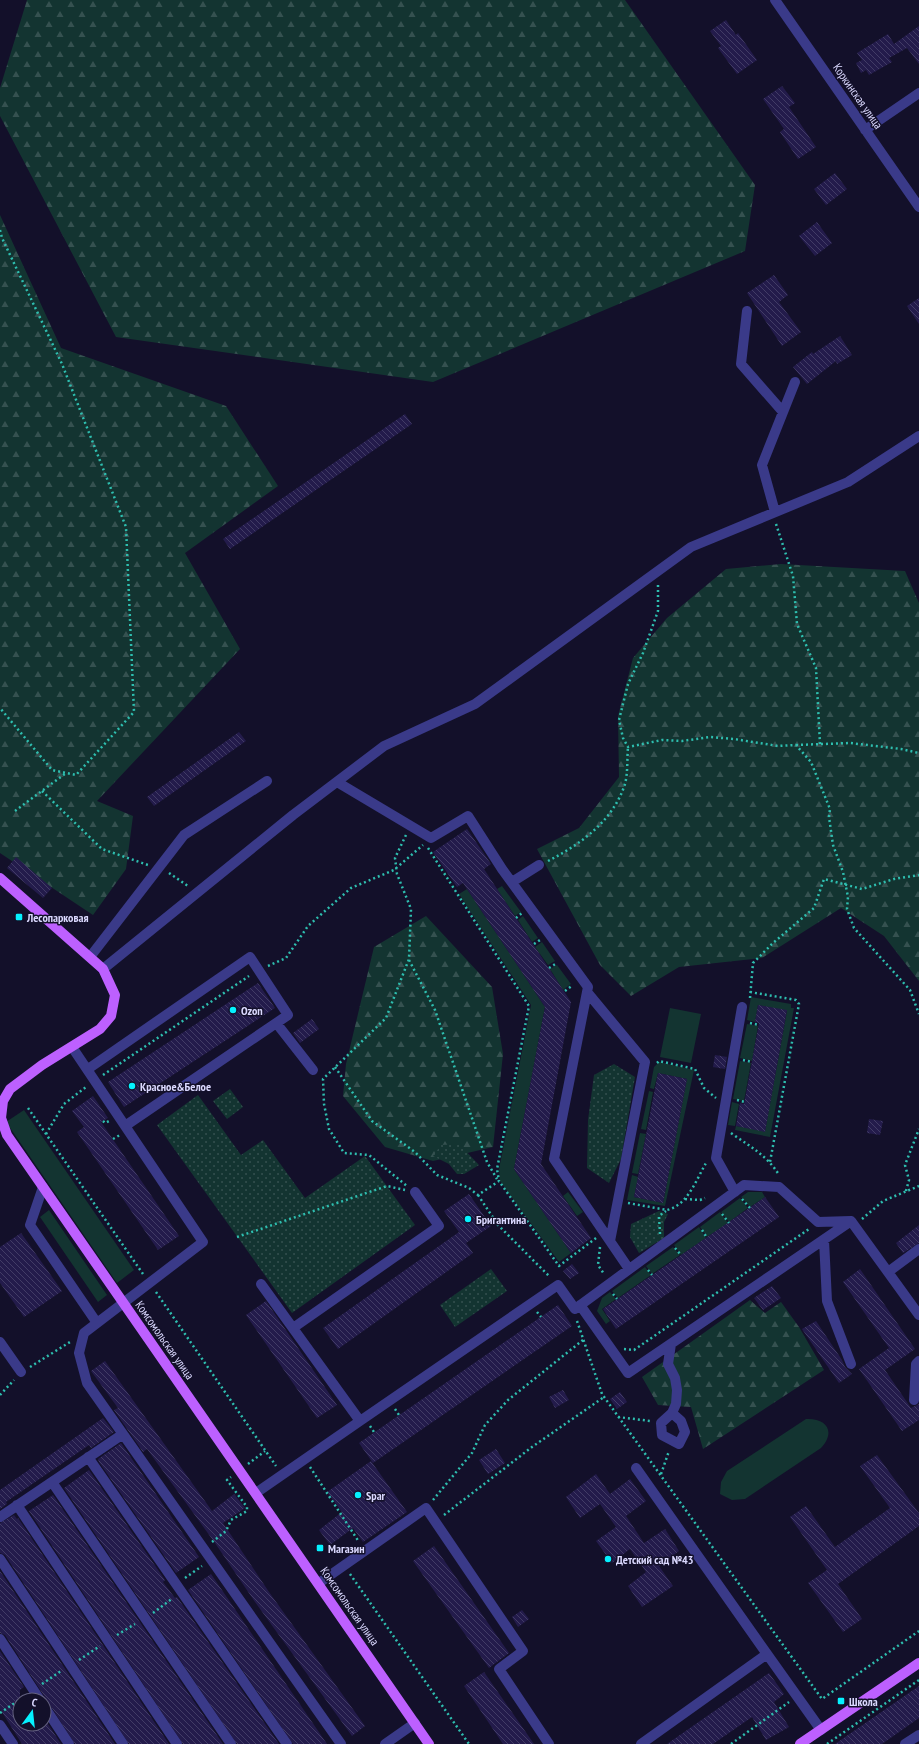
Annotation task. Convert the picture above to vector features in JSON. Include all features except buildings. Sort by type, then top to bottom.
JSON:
[{"type":"main road","points":[[0,878],[103,969]]},
{"type":"main road","name":"Комсомольская улица","points":[[103,969],[115,995],[111,1016],[100,1029],[10,1089],[3,1101],[1,1118],[7,1135],[319,1583],[429,1744]]},
{"type":"main road","points":[[800,1744],[919,1663]]},
{"type":"street","name":"Коркинская улица","points":[[775,0],[919,207]]},
{"type":"street","points":[[865,130],[919,93]]},
{"type":"street","points":[[746,311],[741,364],[783,412]]},
{"type":"street","points":[[774,512],[762,465],[795,382]]},
{"type":"street","points":[[103,969],[384,746],[475,704],[691,546],[848,482],[919,436]]},
{"type":"street","points":[[90,958],[184,835],[267,781]]},
{"type":"street","points":[[337,782],[431,838],[468,816],[512,882],[588,987],[554,1159],[605,1243],[629,1269]]},
{"type":"street","points":[[512,882],[539,865]]},
{"type":"street","points":[[88,1070],[250,957],[288,1016],[125,1126]]},
{"type":"street","points":[[587,992],[645,1062],[605,1243]]},
{"type":"street","points":[[739,1196],[716,1158],[746,1003]]},
{"type":"street","points":[[277,1024],[313,1070]]},
{"type":"street","points":[[72,1047],[203,1242],[84,1333],[79,1353],[87,1383],[342,1744]]},
{"type":"street","points":[[256,1493],[558,1285],[575,1309],[661,1245],[739,1196],[744,1185],[779,1187],[818,1222],[852,1224],[919,1315]]},
{"type":"street","points":[[43,1187],[30,1225],[97,1323]]},
{"type":"street","points":[[293,1328],[439,1226],[415,1192]]},
{"type":"street","points":[[580,1305],[628,1374],[824,1240],[852,1224]]},
{"type":"street","points":[[824,1240],[826,1301],[851,1364]]},
{"type":"street","points":[[888,1272],[919,1249]]},
{"type":"street","points":[[261,1284],[360,1421]]},
{"type":"street","points":[[0,1342],[21,1372]]},
{"type":"street","points":[[671,1344],[668,1364],[675,1378],[677,1390],[676,1404],[672,1413],[661,1423],[662,1435],[679,1444],[685,1432],[680,1421],[672,1413]]},
{"type":"street","points":[[914,1400],[916,1364],[919,1361]]},
{"type":"street","points":[[0,1517],[123,1434]]},
{"type":"street","points":[[88,1457],[287,1744]]},
{"type":"street","points":[[636,1468],[821,1730]]},
{"type":"street","points":[[52,1482],[231,1744]]},
{"type":"street","points":[[17,1505],[177,1744]]},
{"type":"street","points":[[319,1583],[426,1508],[522,1651],[499,1669],[549,1744]]},
{"type":"street","points":[[0,1559],[123,1744]]},
{"type":"street","points":[[0,1639],[35,1692]]},
{"type":"street","points":[[641,1744],[767,1654]]},
{"type":"street","points":[[52,1719],[68,1744]]},
{"type":"street","points":[[385,1744],[416,1723]]},
{"type":"street","points":[[0,1725],[12,1744]]},
{"type":"street","points":[[906,1744],[918,1737]]},
{"type":"path","points":[[0,230],[2,238],[62,364],[126,527],[134,712],[76,775],[52,770],[0,708]]},
{"type":"path","points":[[774,512],[793,576],[797,624],[816,668],[820,744]]},
{"type":"path","points":[[539,865],[563,854],[586,838],[609,816],[625,783],[628,747],[623,738],[619,720],[628,684],[643,653],[658,611],[658,582],[653,574]]},
{"type":"path","points":[[628,747],[662,740],[682,741],[710,737],[778,746],[850,743],[901,749],[919,753]]},
{"type":"path","points":[[796,746],[811,762],[830,809],[829,818],[833,845],[846,885],[848,897],[847,909],[854,928],[910,990],[919,1014]]},
{"type":"path","points":[[15,811],[67,773]]},
{"type":"path","points":[[42,792],[102,849],[166,872],[199,892]]},
{"type":"path","points":[[410,826],[394,858],[396,868],[411,909],[409,959],[386,1018],[323,1079],[324,1104],[329,1129],[344,1154],[368,1155],[415,1192]]},
{"type":"path","points":[[46,1134],[64,1104],[95,1080],[258,970],[286,958],[308,926],[352,888],[396,868],[425,844],[529,1006],[497,1169],[499,1181]]},
{"type":"path","points":[[746,1003],[750,992],[753,964],[773,943],[814,908],[824,879],[862,889],[894,879],[919,875]]},
{"type":"path","points":[[516,918],[523,913]]},
{"type":"path","points":[[534,944],[541,939]]},
{"type":"path","points":[[409,959],[435,1010],[487,1162],[499,1181],[559,1266],[600,1235]]},
{"type":"path","points":[[549,968],[558,963]]},
{"type":"path","points":[[565,991],[574,985]]},
{"type":"path","points":[[750,992],[796,1000],[799,1004],[770,1162]]},
{"type":"path","points":[[746,1022],[759,1025]]},
{"type":"path","points":[[654,1066],[659,1061],[695,1068],[704,1088]]},
{"type":"path","points":[[335,1067],[372,1121],[415,1152],[437,1175],[469,1188],[478,1195],[498,1225],[558,1285]]},
{"type":"path","points":[[906,1192],[909,1180],[905,1165],[919,1129]]},
{"type":"path","points":[[726,1130],[757,1150],[770,1162],[781,1179],[783,1191]]},
{"type":"path","points":[[661,1245],[659,1216],[667,1210],[672,1209],[687,1197],[706,1163]]},
{"type":"path","points":[[478,1195],[499,1181]]},
{"type":"path","points":[[237,1237],[386,1186],[415,1192]]},
{"type":"path","points":[[852,1224],[883,1201],[919,1186]]},
{"type":"path","points":[[739,1196],[750,1208]]},
{"type":"path","points":[[626,1202],[667,1210]]},
{"type":"path","points":[[725,1208],[720,1212],[729,1223]]},
{"type":"path","points":[[699,1227],[707,1238]]},
{"type":"path","points":[[623,1349],[634,1350],[807,1229]]},
{"type":"path","points":[[605,1243],[598,1265],[610,1283]]},
{"type":"path","points":[[673,1245],[681,1255]]},
{"type":"path","points":[[576,1320],[604,1397],[822,1699]]},
{"type":"path","points":[[0,1395],[21,1372],[84,1333]]},
{"type":"path","points":[[426,1508],[472,1453],[485,1425],[508,1400],[583,1340]]},
{"type":"path","points":[[435,1522],[532,1447],[604,1397]]},
{"type":"path","points":[[618,1417],[661,1423]]},
{"type":"path","points":[[660,1475],[673,1441]]},
{"type":"path","points":[[309,1465],[365,1551]]},
{"type":"path","points":[[204,1548],[226,1531],[230,1520],[247,1511]]},
{"type":"path","points":[[145,1618],[212,1560]]},
{"type":"path","points":[[344,1566],[469,1744]]},
{"type":"path","points":[[731,1744],[791,1701],[822,1699],[919,1631]]},
{"type":"path","points":[[827,1744],[919,1680]]},
{"type":"green space","points":[[27,0],[625,0],[755,185],[745,251],[433,382],[116,337],[0,116],[0,88]]},
{"type":"green space","points":[[0,215],[61,348],[226,406],[278,486],[185,553],[240,649],[97,801],[133,816],[126,869],[93,915],[0,853]]},
{"type":"green space","points":[[781,564],[905,571],[919,603],[919,981],[884,936],[841,908],[762,958],[679,967],[631,996],[600,965],[537,849],[579,828],[619,777],[618,716],[633,658],[667,618],[726,569]]},
{"type":"green space","points":[[502,886],[521,912],[515,916],[497,889]]},
{"type":"green space","points":[[467,889],[545,1007],[514,1169],[571,1253],[559,1262],[500,1181],[499,1169],[531,1005],[459,894]]},
{"type":"green space","points":[[426,916],[492,987],[503,1054],[493,1147],[433,1161],[385,1147],[343,1096],[346,1064],[374,947]]},
{"type":"green space","points":[[523,916],[538,938],[532,942],[518,920]]},
{"type":"green space","points":[[542,942],[555,961],[548,965],[535,947]]},
{"type":"green space","points":[[557,965],[571,984],[563,990],[550,969]]},
{"type":"green space","points":[[751,997],[791,1004],[791,1008],[794,1008],[770,1137],[735,1130],[736,1126],[765,1131],[787,1011],[758,1005],[755,1022],[747,1020]]},
{"type":"green space","points":[[670,1008],[701,1014],[691,1063],[660,1057]]},
{"type":"green space","points":[[747,1024],[758,1026],[752,1061],[740,1058]]},
{"type":"green space","points":[[740,1061],[751,1063],[744,1101],[733,1099]]},
{"type":"green space","points":[[659,1062],[694,1070],[665,1206],[627,1200],[632,1175],[638,1177],[634,1197],[663,1203],[687,1079],[658,1073],[654,1089],[650,1088],[654,1067]]},
{"type":"green space","points":[[614,1064],[635,1077],[621,1159],[609,1183],[587,1168],[588,1120],[594,1075]]},
{"type":"green space","points":[[230,1089],[243,1107],[227,1119],[213,1101]]},
{"type":"green space","points":[[649,1091],[653,1092],[646,1130],[641,1129]]},
{"type":"green space","points":[[198,1095],[241,1155],[263,1140],[305,1198],[365,1156],[415,1225],[292,1313],[157,1125]]},
{"type":"green space","points":[[732,1102],[739,1104],[735,1126],[728,1125]]},
{"type":"green space","points":[[24,1110],[134,1270],[117,1283],[6,1122]]},
{"type":"green space","points":[[640,1133],[646,1134],[638,1174],[632,1173]]},
{"type":"green space","points":[[459,1144],[479,1165],[464,1174],[457,1174],[449,1164],[433,1156],[441,1145]]},
{"type":"green space","points":[[568,1192],[583,1212],[577,1216],[563,1196]]},
{"type":"green space","points":[[748,1192],[762,1192],[765,1197],[750,1207],[741,1197]]},
{"type":"green space","points":[[740,1198],[748,1208],[729,1222],[721,1212]]},
{"type":"green space","points":[[49,1210],[107,1295],[98,1302],[40,1217]]},
{"type":"green space","points":[[659,1211],[668,1214],[664,1222],[664,1238],[639,1253],[630,1237],[631,1224]]},
{"type":"green space","points":[[720,1212],[728,1223],[707,1237],[700,1227]]},
{"type":"green space","points":[[699,1227],[706,1238],[681,1255],[674,1245]]},
{"type":"green space","points":[[673,1247],[680,1255],[652,1274],[646,1266]]},
{"type":"green space","points":[[645,1267],[651,1275],[618,1298],[612,1291]]},
{"type":"green space","points":[[491,1269],[507,1291],[455,1327],[440,1305]]},
{"type":"green space","points":[[610,1292],[616,1299],[602,1309],[610,1321],[606,1324],[597,1311],[602,1298]]},
{"type":"green space","points":[[750,1300],[765,1313],[781,1302],[799,1327],[824,1370],[703,1449],[691,1407],[658,1405],[642,1377]]},
{"type":"green space","points":[[806,1419],[819,1421],[827,1427],[828,1437],[821,1448],[745,1499],[732,1500],[720,1494],[721,1482],[727,1471]]},
{"type":"place","name":"Лесопарковая","points":[[19,917]]},
{"type":"place","name":"Ozon","points":[[233,1010]]},
{"type":"place","name":"Красное&Белое","points":[[132,1086]]},
{"type":"place","name":"Бригантина","points":[[468,1219]]},
{"type":"place","name":"Spar","points":[[358,1495]]},
{"type":"place","name":"Магазин","points":[[320,1548]]},
{"type":"place","name":"Детский сад №43","points":[[608,1559]]},
{"type":"place","name":"Школа","points":[[841,1701]]}]
